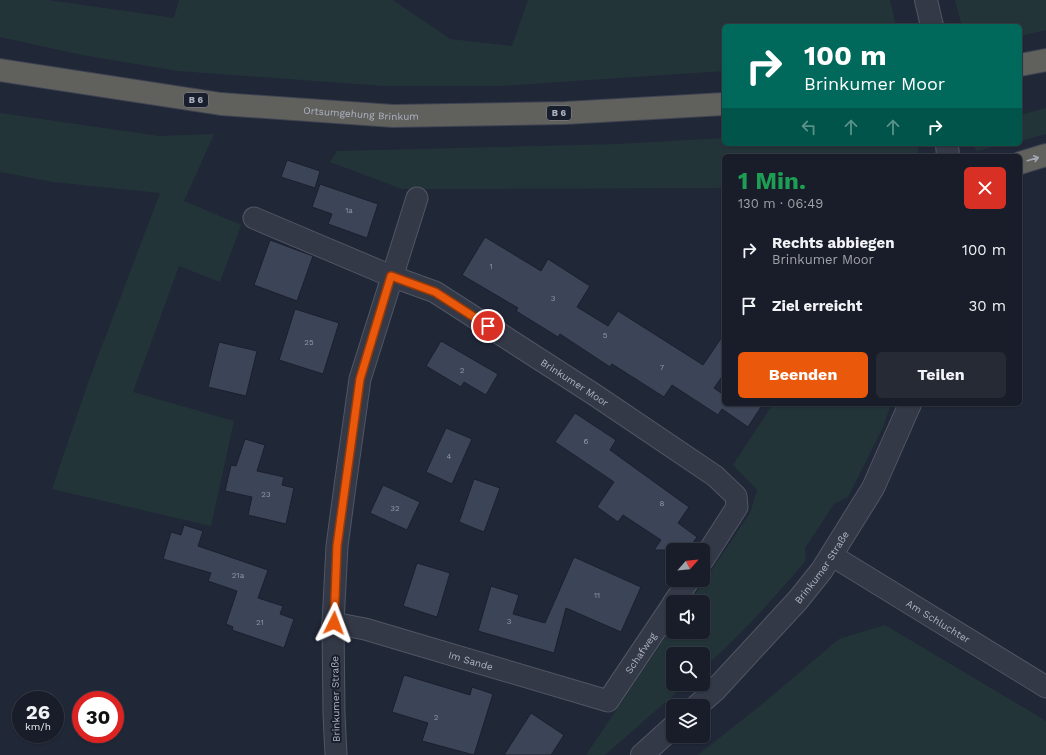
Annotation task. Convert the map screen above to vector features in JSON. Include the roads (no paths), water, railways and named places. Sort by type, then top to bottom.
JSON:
[{"type":"highway","points":[[1022,65],[1046,60]]},
{"type":"highway","name":"Ortsumgehung Brinkum","points":[[0,70],[221,104],[393,116],[565,113],[722,104]]},
{"type":"highway","points":[[1022,162],[1046,155]]},
{"type":"street","points":[[926,0],[932,24]]},
{"type":"street","name":"Brinkumer Straße","points":[[336,755],[334,714],[334,623],[337,546],[360,379],[391,276],[417,198]]},
{"type":"street","points":[[254,218],[391,276]]},
{"type":"street","name":"Brinkumer Moor","points":[[391,276],[435,292],[595,395],[715,476],[736,496],[737,507],[710,549]]},
{"type":"street","name":"Brinkumer Straße","points":[[705,699],[715,690],[798,600],[822,570],[874,488],[909,406]]},
{"type":"street","name":"Am Schluchter","points":[[831,555],[1046,687]]},
{"type":"street","name":"Schafweg","points":[[608,701],[666,615]]},
{"type":"street","name":"Im Sande","points":[[334,623],[365,629],[608,701]]},
{"type":"street","points":[[642,755],[666,733]]}]
